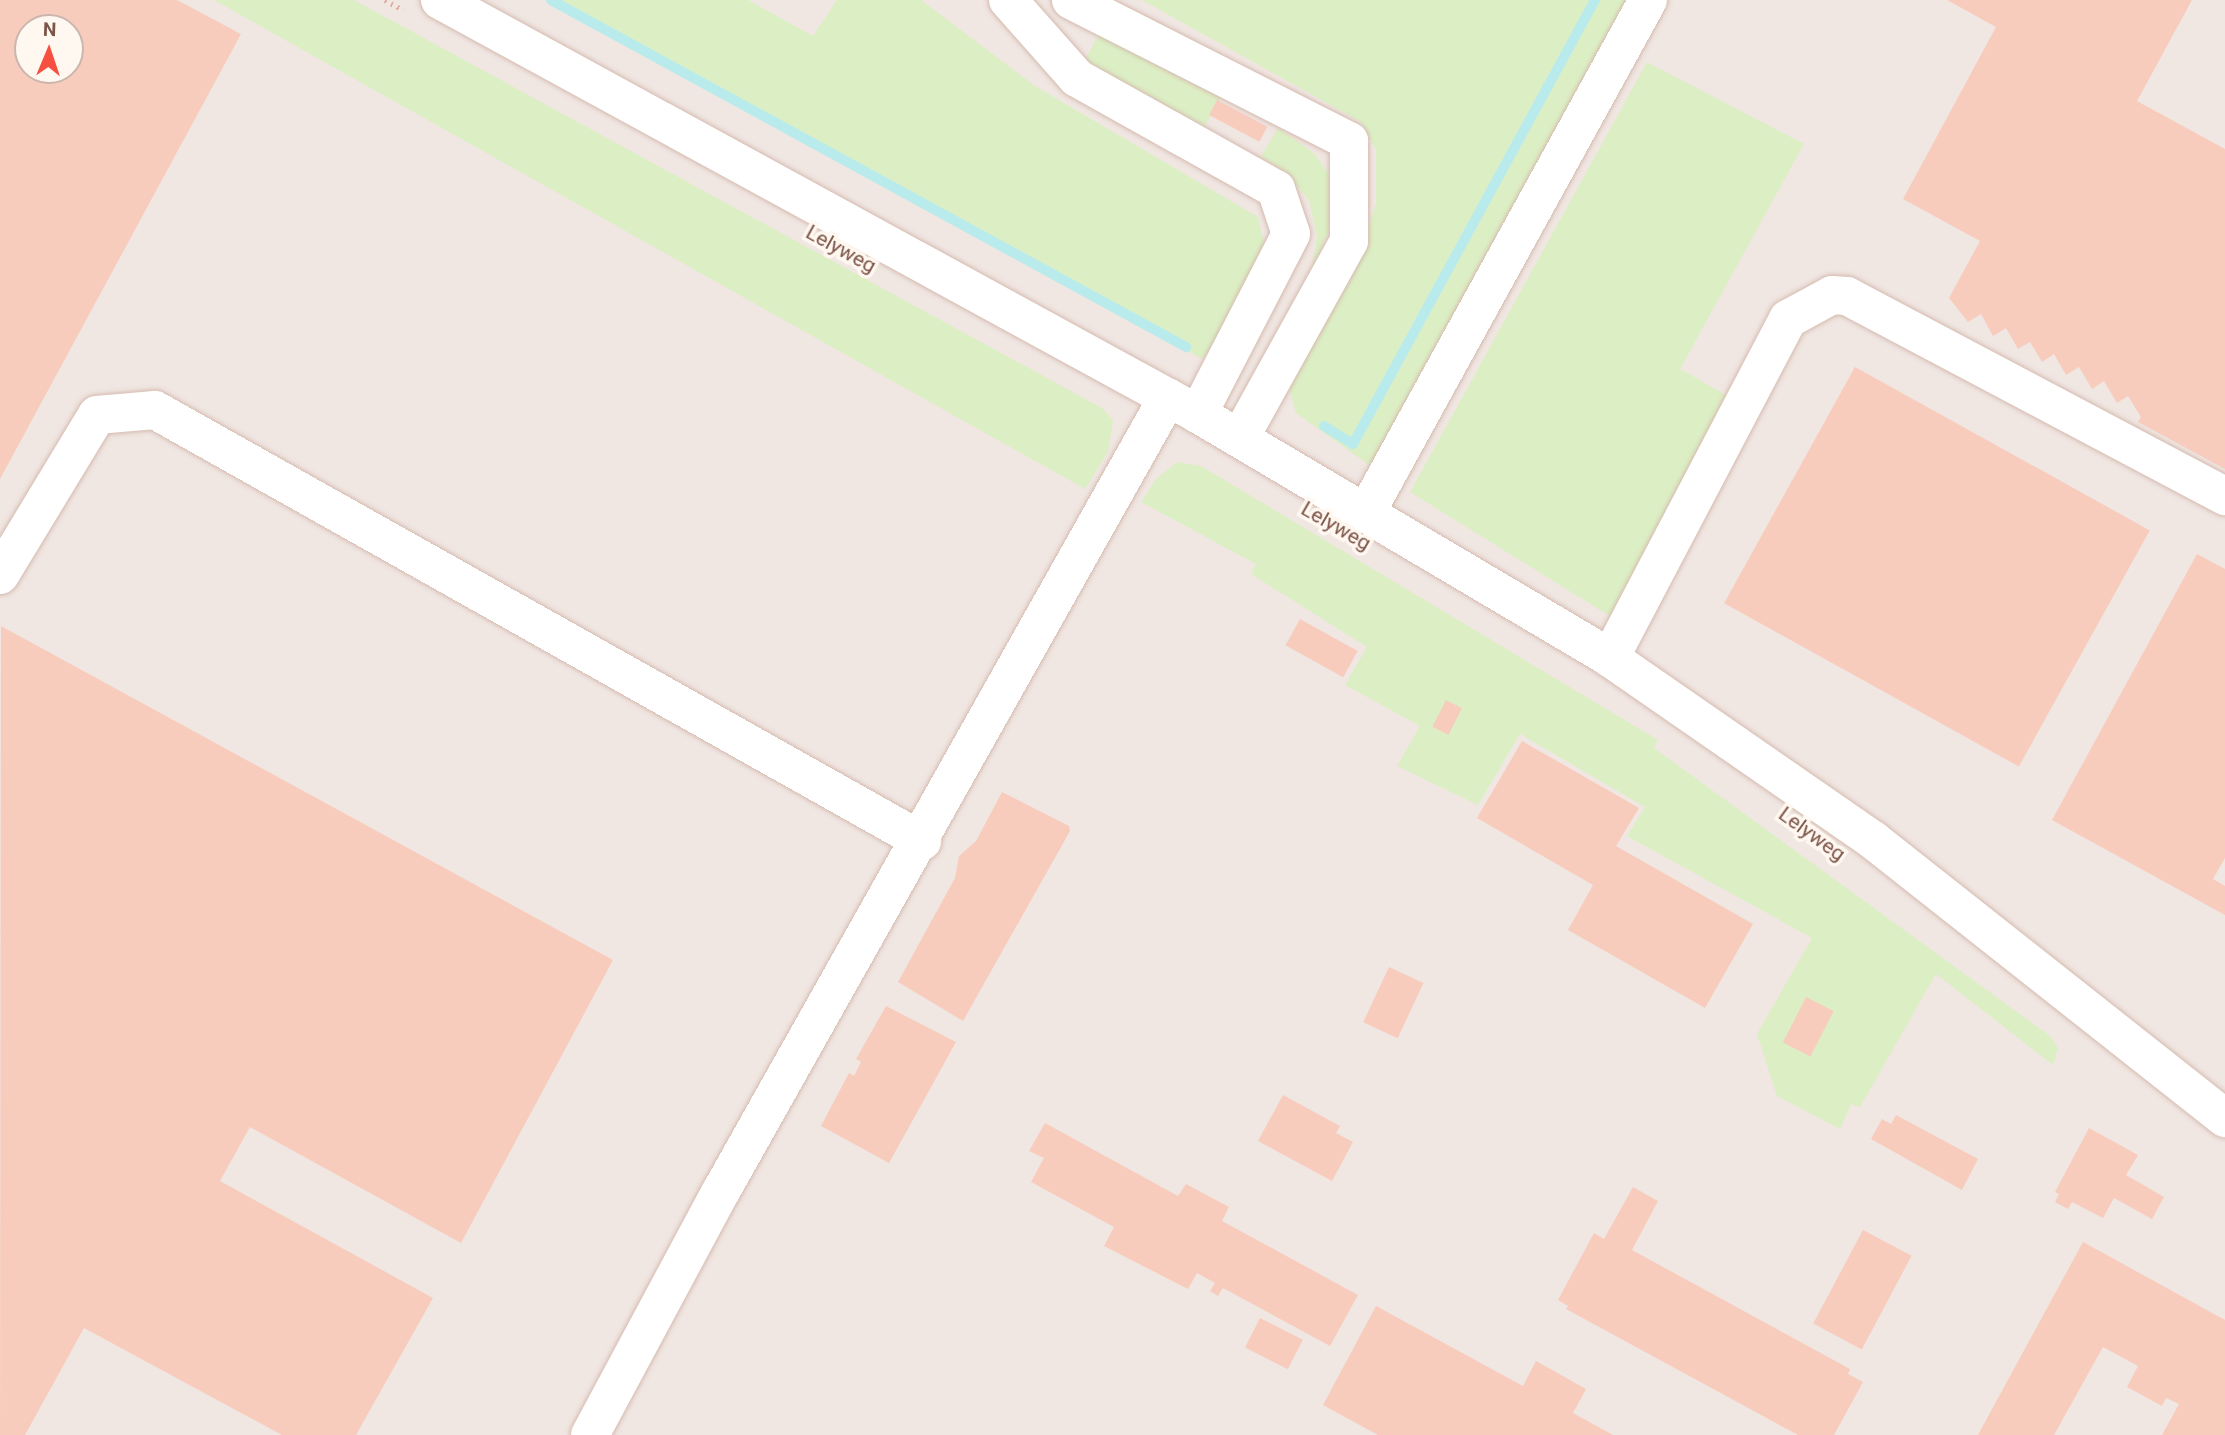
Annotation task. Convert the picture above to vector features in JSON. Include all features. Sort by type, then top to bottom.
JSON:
[{"type":"street","points":[[590,1435],[720,1193],[922,841],[1183,406],[1292,234],[1276,189],[1077,78],[1008,0]]},
{"type":"street","points":[[1071,0],[1349,141],[1349,241],[1240,438]]},
{"type":"street","points":[[1367,511],[1648,0]]},
{"type":"street","name":"Lelyweg","points":[[425,7],[1183,406],[1367,511],[1610,658],[1873,840],[2225,1118]]},
{"type":"street","points":[[1610,658],[1788,319],[1832,295],[1847,296],[2225,496]]},
{"type":"street","points":[[0,575],[97,415],[155,411],[922,841]]},
{"type":"path","points":[[385,0],[425,7]]},
{"type":"shaded area","points":[[0,0],[2225,0],[2225,1435],[0,1435]]},
{"type":"green space","points":[[214,0],[354,0],[1102,408],[1113,420],[1108,452],[1085,489]]},
{"type":"green space","points":[[549,0],[748,0],[813,36],[837,0],[921,0],[1035,86],[1258,217],[1264,244],[1223,334],[1202,359]]},
{"type":"green space","points":[[1142,0],[1627,0],[1372,467],[1296,413],[1289,388],[1358,260],[1376,203],[1376,150],[1361,122]]},
{"type":"green space","points":[[1102,29],[1222,95],[1204,127],[1085,60]]},
{"type":"green space","points":[[1647,62],[1804,144],[1680,369],[1733,399],[1613,618],[1410,492]]},
{"type":"green space","points":[[1278,128],[1314,153],[1332,179],[1336,213],[1311,273],[1317,236],[1309,200],[1284,171],[1261,156]]},
{"type":"green space","points":[[1177,462],[1201,466],[1658,740],[1654,748],[2050,1036],[2058,1048],[2053,1065],[1936,974],[1860,1107],[1851,1104],[1840,1129],[1777,1096],[1757,1034],[1812,938],[1627,836],[1645,807],[1520,734],[1478,805],[1397,766],[1420,726],[1345,685],[1367,647],[1251,574],[1256,564],[1141,502],[1156,479]]},
{"type":"building","points":[[0,0],[177,0],[241,34],[0,479]]},
{"type":"building","points":[[1947,0],[2192,0],[2137,101],[2225,149],[2225,469],[2138,422],[2141,417],[2128,396],[2117,403],[2104,381],[2092,389],[2079,367],[2066,375],[2054,354],[2042,362],[2030,342],[2018,349],[2006,328],[1993,336],[1981,314],[1968,322],[1949,298],[1980,241],[1903,199],[1996,27]]},
{"type":"building","points":[[1217,100],[1267,127],[1259,142],[1209,115]]},
{"type":"building","points":[[1855,367],[2150,530],[2019,767],[1724,603]]},
{"type":"building","points":[[2197,554],[2225,569],[2225,858],[2213,879],[2225,886],[2225,915],[2052,820]]},
{"type":"building","points":[[1300,619],[1358,651],[1343,677],[1285,645]]},
{"type":"building","points":[[1,626],[613,960],[461,1243],[250,1127],[220,1181],[433,1298],[356,1435],[282,1435],[84,1328],[25,1435],[0,1435]]},
{"type":"building","points":[[1446,700],[1462,708],[1448,735],[1432,727]]},
{"type":"building","points":[[1522,741],[1639,808],[1616,846],[1753,924],[1705,1008],[1568,930],[1593,885],[1477,818]]},
{"type":"building","points":[[1002,792],[1069,826],[1070,831],[963,1021],[898,982],[955,878],[959,856],[976,841]]},
{"type":"building","points":[[1389,967],[1423,983],[1398,1038],[1363,1022]]},
{"type":"building","points":[[1806,997],[1834,1011],[1810,1057],[1783,1042]]},
{"type":"building","points":[[886,1006],[956,1042],[889,1163],[821,1126],[849,1073],[854,1076],[861,1062],[856,1059]]},
{"type":"building","points":[[1283,1095],[1340,1126],[1336,1133],[1353,1142],[1332,1181],[1258,1141]]},
{"type":"building","points":[[1896,1115],[1978,1159],[1962,1190],[1871,1139],[1882,1119],[1891,1124]]},
{"type":"building","points":[[1045,1123],[1178,1196],[1186,1184],[1229,1207],[1222,1221],[1358,1295],[1330,1346],[1223,1288],[1218,1296],[1210,1291],[1215,1283],[1197,1273],[1188,1289],[1104,1246],[1114,1227],[1031,1182],[1044,1158],[1029,1151]]},
{"type":"building","points":[[2089,1128],[2138,1155],[2126,1175],[2164,1197],[2152,1219],[2114,1198],[2103,1218],[2072,1202],[2068,1209],[2055,1202],[2059,1194],[2055,1192]]},
{"type":"building","points":[[1633,1187],[1658,1201],[1632,1250],[1850,1369],[1848,1374],[1863,1382],[1834,1435],[1798,1435],[1566,1309],[1568,1306],[1558,1300],[1594,1233],[1604,1239]]},
{"type":"building","points":[[1863,1230],[1912,1256],[1862,1349],[1813,1324]]},
{"type":"building","points":[[2083,1242],[2225,1320],[2225,1435],[2162,1435],[2179,1404],[2166,1398],[2162,1406],[2127,1387],[2138,1366],[2103,1347],[2054,1435],[1978,1435]]},
{"type":"building","points":[[1376,1306],[1523,1386],[1536,1361],[1586,1389],[1573,1413],[1613,1435],[1378,1435],[1323,1405]]},
{"type":"building","points":[[1260,1318],[1303,1340],[1288,1369],[1245,1347]]},
{"type":"waterway","points":[[551,0],[1186,347]]},
{"type":"waterway","points":[[1324,426],[1353,444],[1595,0]]}]
